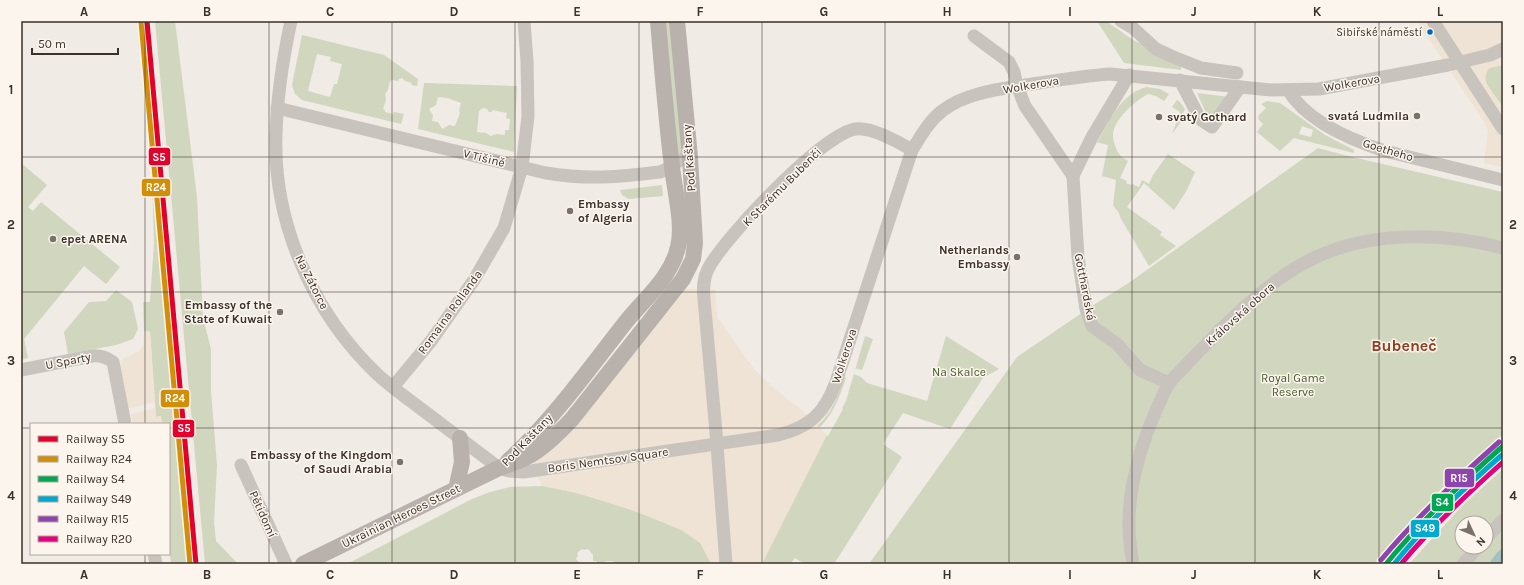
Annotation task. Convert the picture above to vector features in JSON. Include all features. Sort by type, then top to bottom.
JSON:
[{"type":"main road","name":"Pod Kaštany","points":[[499,468],[540,429],[668,270],[676,255],[680,238],[680,228],[672,165],[658,21]]},
{"type":"main road","name":"Pod Kaštany","points":[[499,468],[530,456],[562,430],[687,272],[693,259],[695,243],[690,157],[677,21]]},
{"type":"main road","points":[[456,489],[462,462],[460,438]]},
{"type":"main road","name":"Ukrainian Heroes Street","points":[[303,564],[499,468]]},
{"type":"street","name":"Na Zátorce","points":[[291,21],[281,72],[277,108],[276,136],[279,182],[288,228],[313,289],[332,320],[361,357],[377,374],[499,468]]},
{"type":"street","name":"Romaina Rollanda","points":[[393,387],[431,340],[474,280],[504,228],[522,168],[528,116],[527,61],[524,21]]},
{"type":"street","points":[[1121,21],[1135,25],[1156,49],[1171,56],[1201,68],[1237,72]]},
{"type":"street","points":[[1433,21],[1503,129]]},
{"type":"street","points":[[974,36],[1009,62],[1014,72],[1017,86],[1025,106],[1073,176]]},
{"type":"street","points":[[1459,63],[1503,50]]},
{"type":"street","name":"Wolkerova","points":[[812,420],[827,404],[836,382],[912,150],[935,117],[950,106],[973,96],[1017,86],[1086,76],[1110,74],[1129,75],[1240,87],[1288,90],[1319,89],[1459,63]]},
{"type":"street","name":"Gotthardská","points":[[1129,75],[1092,137],[1073,176],[1078,257],[1086,309],[1092,326],[1117,344],[1140,370],[1169,383]]},
{"type":"street","points":[[1180,80],[1200,119],[1212,127],[1240,87]]},
{"type":"street","name":"Goetheho","points":[[1288,90],[1297,103],[1307,113],[1332,128],[1367,145],[1385,151],[1503,180]]},
{"type":"street","name":"V Tišině","points":[[277,108],[522,168],[565,176],[609,178],[660,172],[679,159],[690,157]]},
{"type":"street","name":"K Starému Bubenči","points":[[716,444],[703,289],[704,278],[709,267],[751,214],[808,159],[837,136],[855,129],[866,129],[912,150]]},
{"type":"street","name":"Královská obora","points":[[1133,564],[1129,528],[1132,488],[1138,461],[1150,425],[1169,383],[1207,343],[1249,303],[1287,273],[1314,258],[1355,243],[1400,237],[1469,240],[1503,248]]},
{"type":"street","name":"U Sparty","points":[[21,370],[92,356],[104,357],[113,362],[125,423]]},
{"type":"street","name":"Boris Nemtsov Square","points":[[499,468],[509,471],[524,472],[716,444],[786,433],[812,420]]},
{"type":"street","points":[[716,444],[726,564]]},
{"type":"street","name":"Pětidomí","points":[[241,465],[286,564]]},
{"type":"street","points":[[1494,530],[1503,520]]},
{"type":"street","points":[[1463,564],[1471,555]]},
{"type":"green space","points":[[155,21],[175,21],[197,197],[203,318],[211,349],[211,391],[217,465],[214,522],[216,541],[238,564],[205,564]]},
{"type":"green space","points":[[663,21],[672,21],[684,149],[681,153],[678,153]]},
{"type":"green space","points":[[1097,21],[1106,21],[1133,40],[1182,63],[1181,70],[1124,63]]},
{"type":"green space","points":[[302,35],[384,55],[418,79],[417,86],[411,85],[412,83],[405,81],[402,78],[398,81],[392,80],[390,81],[388,90],[385,94],[386,100],[383,109],[385,112],[393,114],[394,112],[404,114],[401,124],[302,100],[295,94],[292,85]],"holes":[[[317,54],[331,57],[330,61],[342,64],[337,84],[334,84],[330,97],[308,91]]]},
{"type":"green space","points":[[1503,65],[1503,107],[1492,93],[1486,83],[1485,78],[1489,68]]},
{"type":"green space","points":[[424,83],[517,86],[514,152],[418,129]],"holes":[[[438,97],[447,98],[461,103],[460,113],[455,126],[449,125],[442,129],[438,122],[432,121],[433,115],[429,109],[436,105]],[[483,108],[487,109],[489,112],[492,112],[492,110],[507,113],[506,118],[510,119],[509,130],[505,130],[505,135],[496,134],[491,136],[486,133],[477,132],[479,111]]]},
{"type":"green space","points":[[1146,87],[1160,89],[1169,94],[1164,101],[1156,96],[1148,94],[1131,106],[1117,123],[1113,135],[1114,143],[1119,154],[1128,161],[1120,178],[1127,181],[1126,183],[1139,187],[1142,180],[1149,184],[1153,175],[1168,154],[1195,172],[1187,190],[1174,210],[1144,183],[1127,207],[1162,232],[1160,235],[1176,246],[1149,266],[1113,205],[1116,180],[1102,176],[1108,145],[1096,142],[1112,116],[1123,102],[1129,96]]},
{"type":"green space","points":[[1197,93],[1229,97],[1214,115],[1207,115]]},
{"type":"green space","points":[[1177,100],[1185,109],[1180,119],[1180,123],[1172,134],[1180,112],[1172,107]]},
{"type":"green space","points":[[1267,101],[1280,103],[1325,135],[1354,150],[1354,153],[1294,138],[1280,151],[1257,132],[1263,124],[1258,119],[1258,116],[1266,108],[1261,104]],"holes":[[[1302,126],[1313,130],[1311,137],[1299,134]]]},
{"type":"green space","name":"Royal Game Reserve","points":[[1318,148],[1503,192],[1503,434],[1442,488],[1374,564],[869,564],[1017,357],[1130,282]]},
{"type":"green space","name":"epet ARENA","points":[[21,163],[47,185],[28,207],[33,211],[41,202],[120,267],[106,284],[84,266],[24,339],[28,358],[21,360]]},
{"type":"green space","points":[[152,172],[188,564],[171,564],[170,423],[162,423],[161,416],[156,417],[150,331],[144,331],[143,302],[150,302],[154,244]]},
{"type":"green space","points":[[662,185],[663,196],[629,199],[622,195],[620,190]]},
{"type":"green space","points":[[116,290],[132,302],[138,329],[133,339],[116,345],[68,354],[64,332],[89,302],[106,301]]},
{"type":"green space","points":[[865,336],[873,339],[862,370],[856,368]]},
{"type":"green space","name":"Na Skalce","points":[[946,336],[999,369],[983,378],[950,429],[903,413],[883,444],[902,457],[834,564],[805,564],[795,558],[790,564],[745,564],[824,433],[828,436],[843,409],[842,408],[846,401],[854,373],[867,383],[927,401]]},
{"type":"green space","points":[[844,377],[846,378],[838,400],[831,413],[816,431],[810,431],[823,419],[832,407]]},
{"type":"green space","points":[[1503,469],[1503,564],[1409,564],[1462,506]]},
{"type":"green space","points":[[562,483],[697,535],[715,564],[615,564],[613,561],[606,561],[599,564],[596,561],[593,561],[593,555],[588,549],[582,549],[577,553],[578,555],[576,559],[581,564],[347,564],[472,499],[490,492],[510,487],[542,486]]},
{"type":"shaded area","name":"Sibiřské náměstí","points":[[1417,21],[1503,21],[1503,65],[1489,68],[1485,76],[1486,83],[1503,107],[1503,167],[1484,163],[1488,130]]},
{"type":"shaded area","points":[[686,289],[715,289],[717,317],[754,369],[776,390],[804,412],[827,435],[762,564],[711,564],[700,543],[681,530],[640,513],[603,501],[576,493],[542,486],[533,464],[533,462],[565,438]]},
{"type":"shaded area","points":[[144,331],[150,331],[155,402],[127,409],[118,368],[124,358],[139,351],[143,346]]},
{"type":"shaded area","points":[[155,408],[156,417],[161,416],[162,423],[133,423],[131,414]]},
{"type":"waterway","points":[[1496,564],[1503,555]]},
{"type":"rail line","name":"S5","points":[[147,21],[196,564]]},
{"type":"rail line","name":"R24","points":[[141,22],[190,564]]},
{"type":"rail line","name":"R15","points":[[1381,560],[1438,499],[1499,442]]},
{"type":"rail line","name":"S4","points":[[1386,564],[1399,548],[1442,503],[1503,446]]},
{"type":"rail line","name":"S49","points":[[1394,564],[1406,549],[1446,507],[1503,454]]},
{"type":"rail line","name":"R20","points":[[1401,564],[1450,511],[1503,462]]},
{"type":"place","name":"Sibiřské náměstí","points":[[1430,32]]},
{"type":"place","name":"svatá Ludmila","points":[[1417,116]]},
{"type":"place","name":"svatý Gothard","points":[[1159,117]]},
{"type":"place","name":"Embassy of Algeria","points":[[570,211]]},
{"type":"place","name":"epet ARENA","points":[[53,239]]},
{"type":"place","name":"Netherlands Embassy","points":[[1017,257]]},
{"type":"place","name":"Embassy of the State of Kuwait","points":[[280,312]]},
{"type":"place","name":"Embassy of the Kingdom of Saudi Arabia","points":[[400,462]]},
{"type":"district","name":"Bubeneč","points":[[1404,345]]}]
